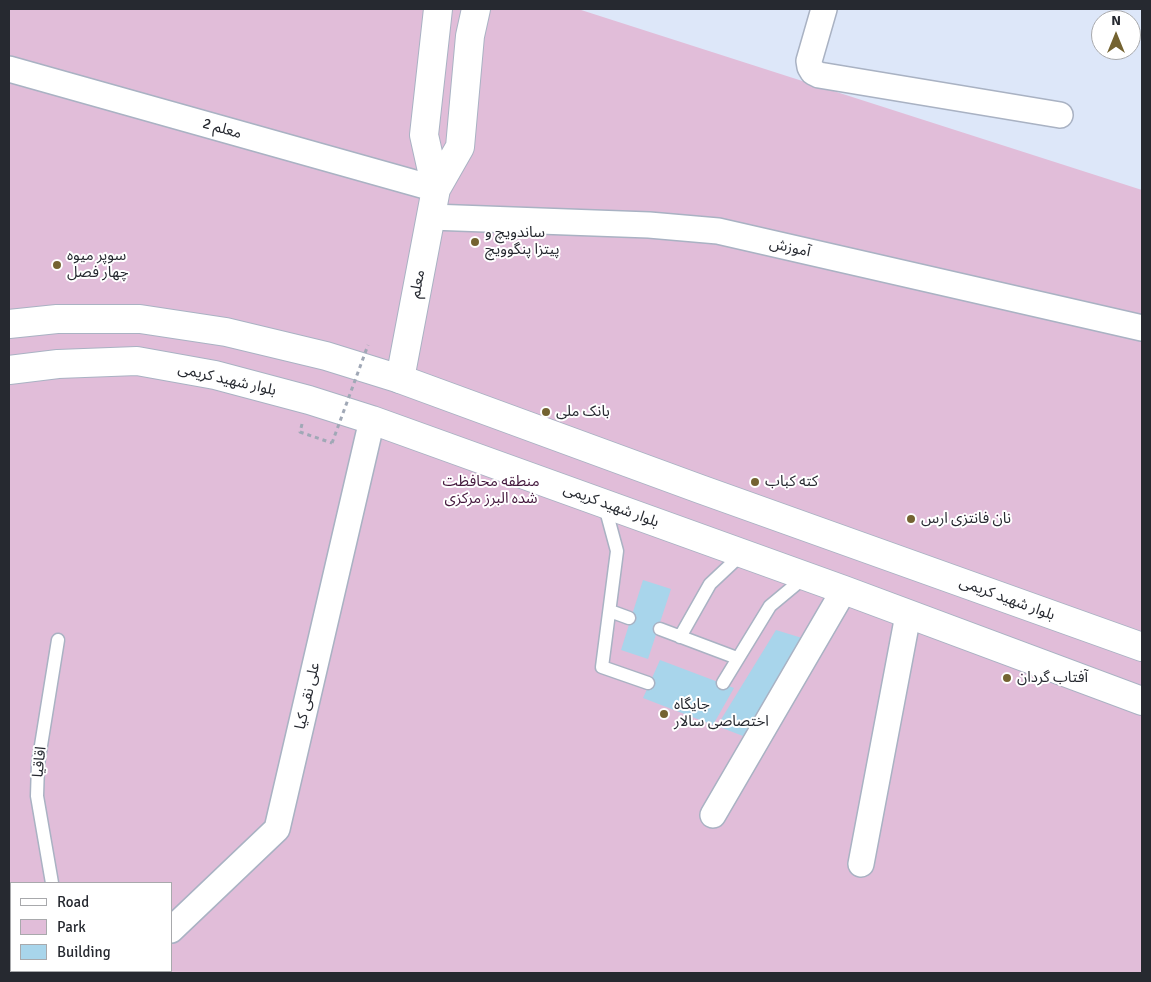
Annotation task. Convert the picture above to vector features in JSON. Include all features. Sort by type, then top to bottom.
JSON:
[{"type":"main road","name":"معلم","points":[[436,189],[424,134],[438,9]]},
{"type":"main road","name":"معلم","points":[[400,379],[436,189],[460,147],[470,36],[476,9]]},
{"type":"main road","name":"بلوار شهید کریمی","points":[[9,324],[57,319],[140,319],[226,332],[326,356],[400,379],[691,486],[1142,647]]},
{"type":"main road","name":"بلوار شهید کریمی","points":[[9,370],[58,364],[137,361],[215,375],[309,400],[372,420],[743,553],[1142,702]]},
{"type":"street","points":[[824,9],[810,62],[813,72],[819,75],[1060,115]]},
{"type":"street","name":"معلم 2","points":[[9,69],[436,189]]},
{"type":"street","name":"آموزش","points":[[431,217],[649,225],[718,231],[1142,328]]},
{"type":"street","name":"علی نقی کیا","points":[[172,929],[278,829],[372,420]]},
{"type":"street","points":[[713,815],[844,590]]},
{"type":"street","points":[[861,864],[908,615]]},
{"type":"lane","points":[[604,503],[617,551],[602,667],[648,683]]},
{"type":"lane","points":[[680,637],[710,584],[743,553]]},
{"type":"lane","points":[[723,683],[770,606],[806,576]]},
{"type":"lane","points":[[610,611],[629,618]]},
{"type":"lane","points":[[660,629],[737,658]]},
{"type":"lane","name":"اقاقیا","points":[[52,882],[37,796],[38,764],[58,640]]},
{"type":"path","points":[[300,432],[332,443],[368,345]]},
{"type":"green space","name":"منطقه محافظت شده البرز مرکزی","points":[[9,9],[578,9],[1142,190],[1142,973],[9,973]]},
{"type":"building","points":[[643,580],[671,589],[648,659],[621,650]]},
{"type":"building","points":[[776,630],[802,638],[743,736],[717,726]]},
{"type":"building","points":[[660,660],[734,688],[713,725],[643,698]]},
{"type":"place","name":"ساندویچ و پیتزا پنگوویچ","points":[[475,242]]},
{"type":"place","name":"سوپر ميوه چهار فصل","points":[[57,265]]},
{"type":"place","name":"بانک ملی","points":[[546,412]]},
{"type":"place","name":"کته کباب","points":[[755,482]]},
{"type":"place","name":"نان فانتزی ارس","points":[[911,519]]},
{"type":"place","name":"آفتاب گردان","points":[[1007,678]]},
{"type":"place","name":"جایگاه اختصاصی سالار","points":[[664,714]]}]
